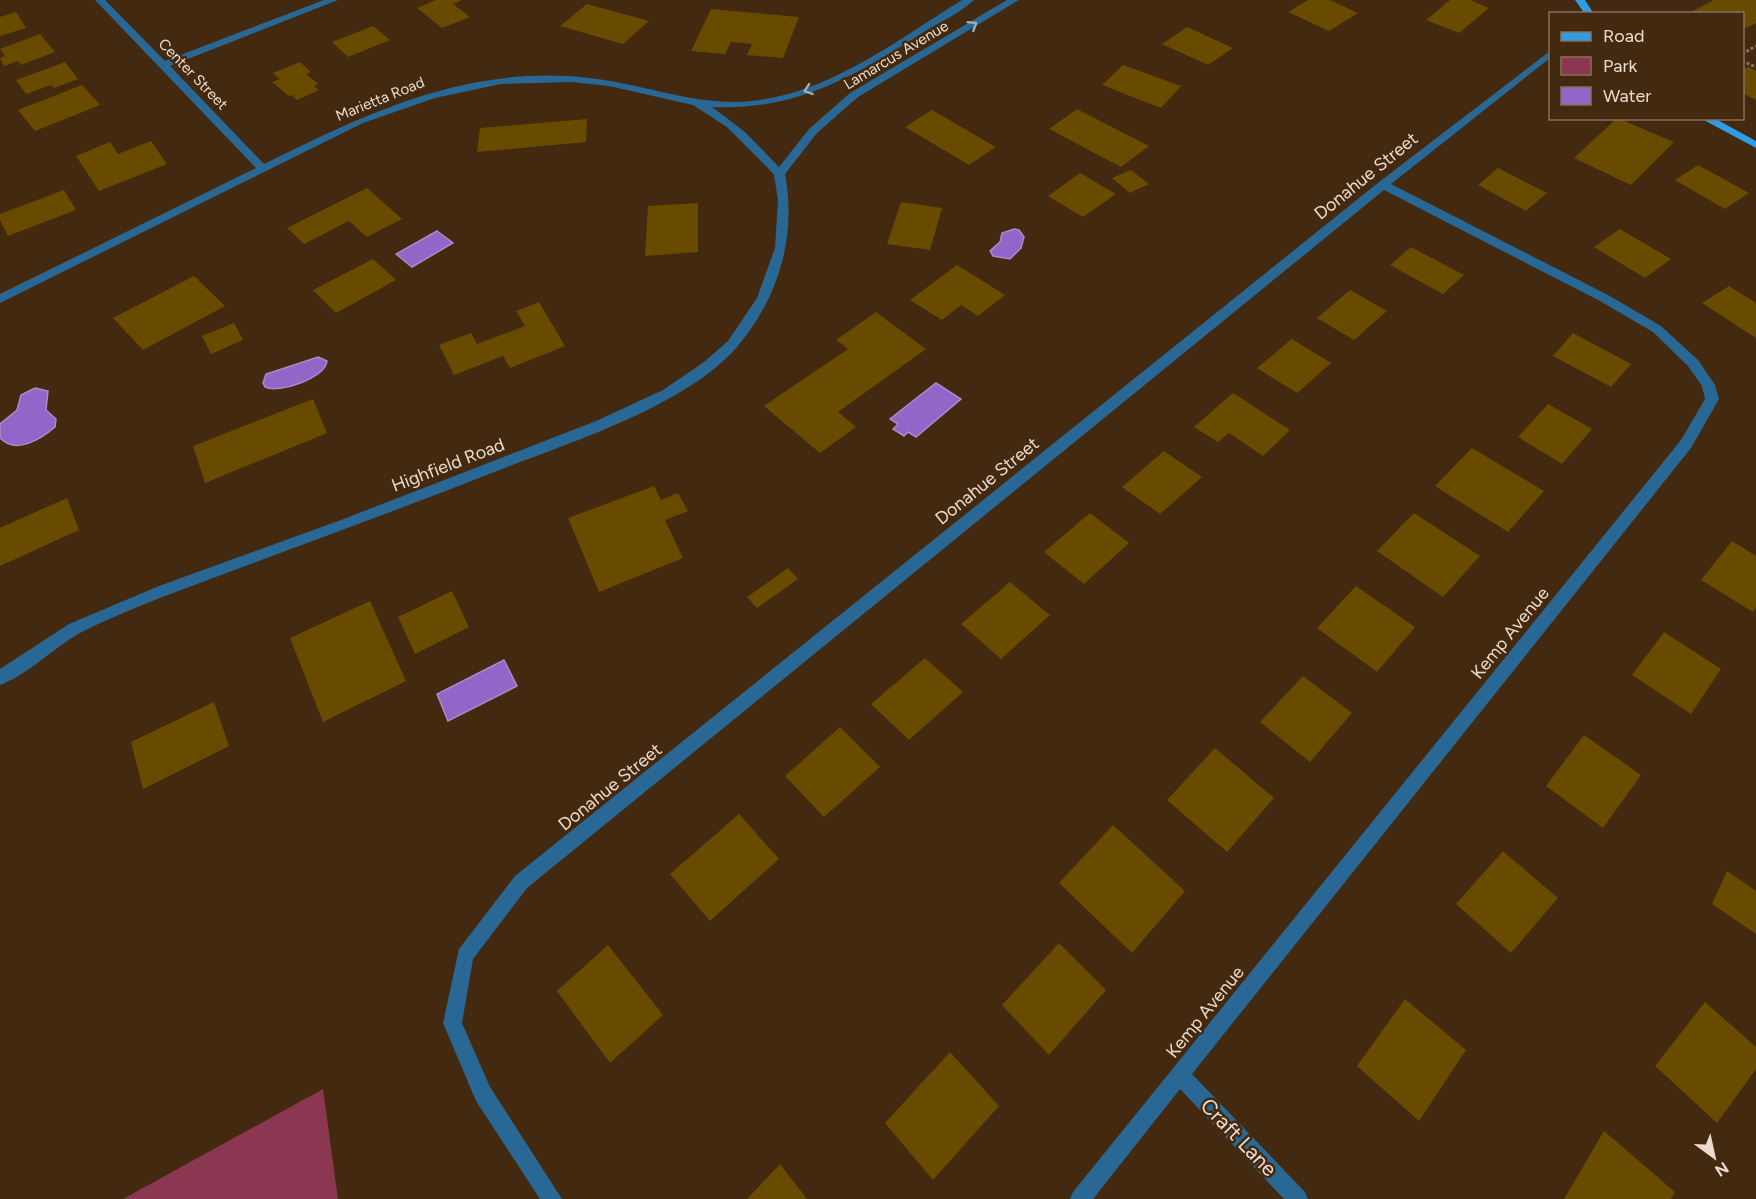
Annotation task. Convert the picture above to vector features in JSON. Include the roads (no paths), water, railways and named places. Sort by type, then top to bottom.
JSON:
[{"type":"main road","points":[[1709,120],[1756,146]]},
{"type":"street","name":"Center Street","points":[[100,0],[263,169]]},
{"type":"street","points":[[164,65],[333,0]]},
{"type":"street","name":"Lamarcus Avenue","points":[[697,103],[764,103],[809,91],[852,71],[969,0]]},
{"type":"street","name":"Lamarcus Avenue","points":[[779,174],[813,131],[854,95],[952,39],[1014,0]]},
{"type":"street","points":[[926,26],[952,39]]},
{"type":"street","name":"Donahue Street","points":[[552,1199],[483,1094],[452,1023],[465,955],[521,882],[1383,185],[1549,56]]},
{"type":"street","name":"Marietta Road","points":[[0,299],[360,121],[410,101],[461,86],[518,79],[570,78],[620,84],[697,103],[743,135],[779,174]]},
{"type":"street","name":"Highfield Road","points":[[0,678],[74,629],[164,590],[346,524],[601,425],[668,393],[710,365],[732,344],[763,299],[781,248],[784,200],[779,174]]},
{"type":"street","name":"Kemp Avenue","points":[[1080,1199],[1686,444],[1712,399],[1708,385],[1694,363],[1657,329],[1604,298],[1383,185]]},
{"type":"street","name":"Craft Lane","points":[[1180,1075],[1298,1199]]},
{"type":"water","points":[[1014,229],[1019,230],[1024,237],[1021,248],[1010,259],[993,256],[990,251],[1000,242],[1002,233]]},
{"type":"water","points":[[437,231],[453,243],[412,267],[396,254]]},
{"type":"water","points":[[318,357],[327,361],[325,367],[310,379],[280,388],[265,387],[263,383],[266,374]]},
{"type":"water","points":[[936,383],[961,399],[916,437],[908,432],[904,436],[893,429],[898,424],[890,419]]},
{"type":"water","points":[[35,388],[48,391],[46,410],[56,419],[55,427],[28,443],[13,445],[6,443],[0,438],[0,424],[17,410],[21,395]]},
{"type":"water","points":[[504,660],[517,686],[448,721],[437,694]]}]
